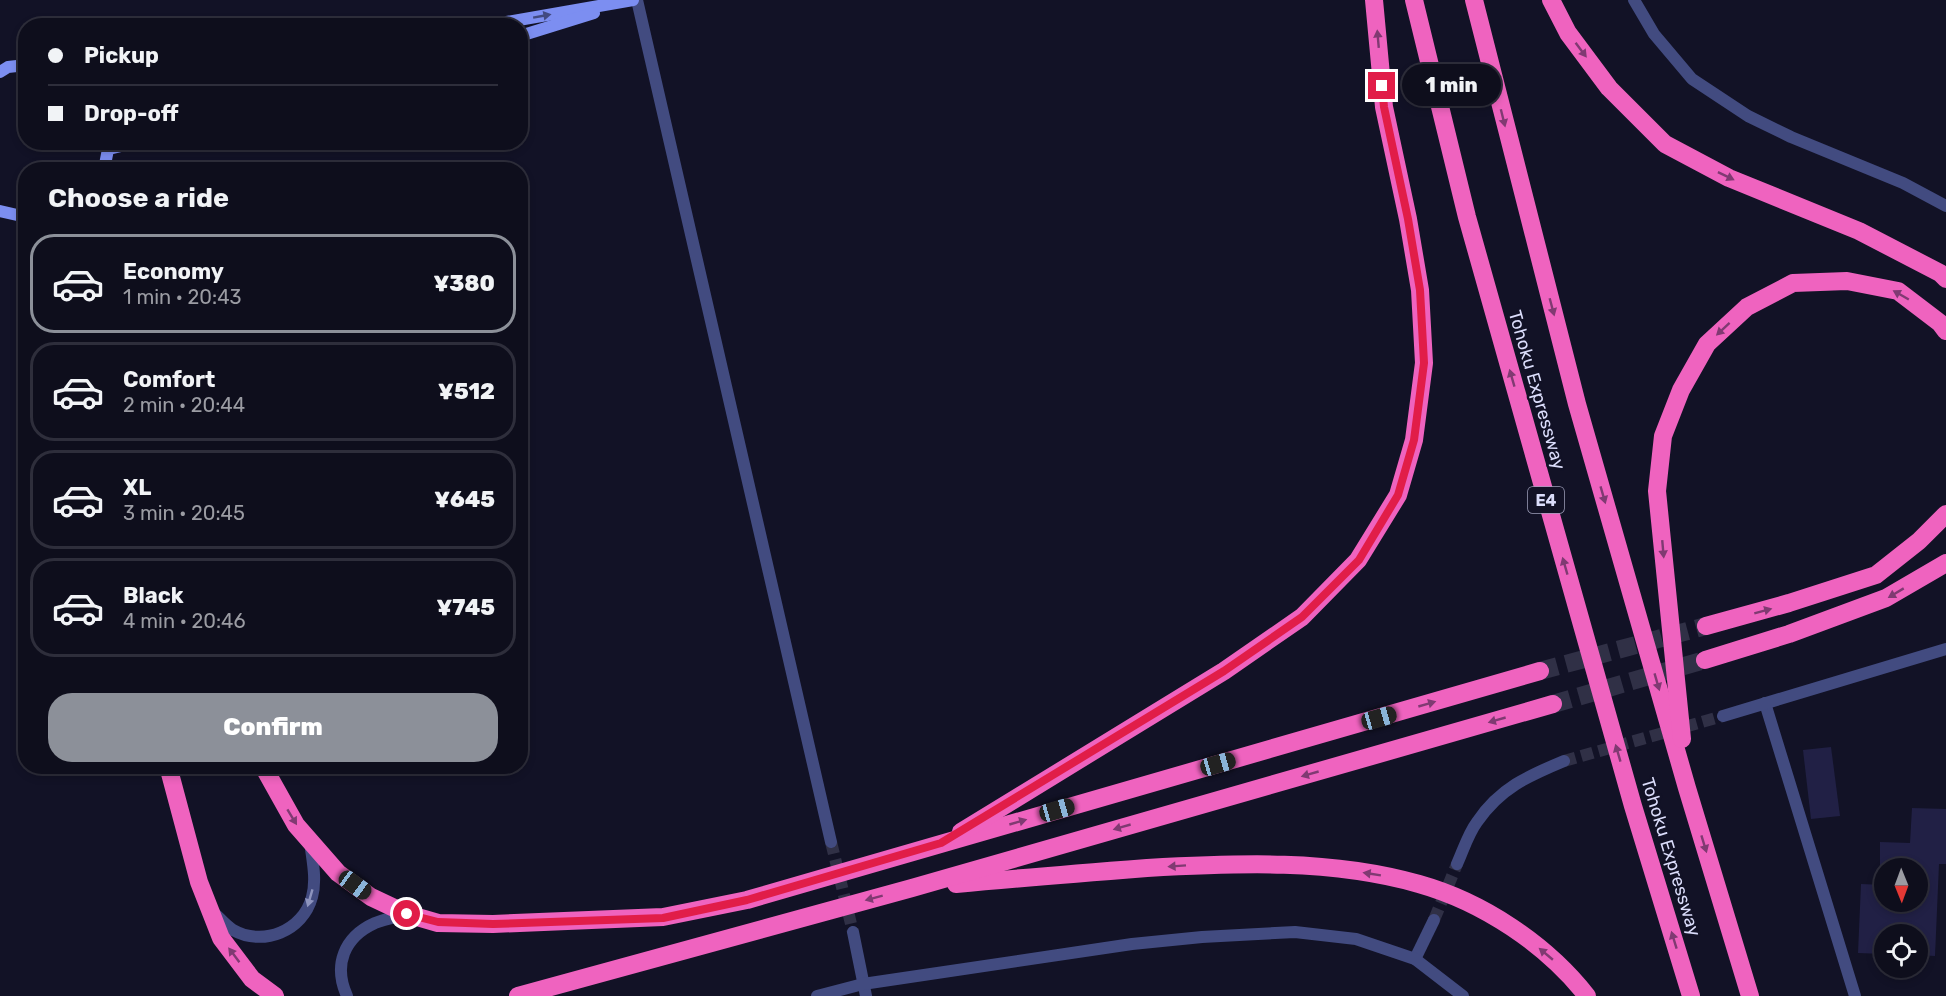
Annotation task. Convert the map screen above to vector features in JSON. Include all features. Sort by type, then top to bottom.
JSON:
[{"type":"highway","points":[[941,843],[1224,671],[1302,617],[1359,560],[1398,495],[1414,440],[1424,353],[1420,290],[1408,219],[1384,107],[1374,0]]},
{"type":"highway","name":"Tohoku Expressway","points":[[1414,0],[1467,217],[1629,795],[1691,996]]},
{"type":"highway","name":"Tohoku Expressway","points":[[1474,0],[1577,404],[1687,788],[1750,996]]},
{"type":"highway","points":[[1551,0],[1568,33],[1609,88],[1665,144],[1729,178],[1858,231],[1940,273],[1946,279]]},
{"type":"highway","points":[[1687,788],[1657,491],[1663,436],[1681,390],[1707,344],[1747,306],[1793,283],[1847,281],[1898,291],[1940,323],[1946,331]]},
{"type":"highway","points":[[1706,626],[1790,603],[1876,575],[1919,541],[1946,514]]},
{"type":"highway","points":[[1705,660],[1789,634],[1886,598],[1946,563]]},
{"type":"highway","points":[[267,774],[296,825],[338,873],[371,897],[407,914],[438,922],[493,924],[663,918],[747,900],[1540,671]]},
{"type":"highway","points":[[518,996],[912,888],[1553,704]]},
{"type":"highway","points":[[170,774],[199,882],[221,938],[252,979],[275,996]]},
{"type":"highway","points":[[912,888],[1073,873],[1200,865],[1326,867],[1377,874],[1420,884],[1463,900],[1495,917],[1526,937],[1558,964],[1587,996]]},
{"type":"street","points":[[528,18],[635,0]]},
{"type":"street","points":[[528,33],[635,0]]},
{"type":"street","points":[[635,0],[831,842]]},
{"type":"street","points":[[1634,0],[1654,34],[1692,79],[1748,116],[1782,133],[1904,183],[1946,206]]},
{"type":"street","points":[[0,72],[8,67],[18,66]]},
{"type":"street","points":[[0,211],[18,215]]},
{"type":"street","points":[[1723,716],[1946,649]]},
{"type":"street","points":[[1765,703],[1855,996]]},
{"type":"street","points":[[1457,864],[1476,822],[1501,793],[1527,776],[1564,761]]},
{"type":"street","points":[[209,908],[232,929],[248,936],[268,937],[290,929],[304,914],[312,898],[314,875],[310,840]]},
{"type":"street","points":[[347,996],[340,982],[341,962],[346,947],[357,933],[376,922],[407,914]]},
{"type":"street","points":[[1415,959],[1434,920]]},
{"type":"street","points":[[853,932],[864,990]]},
{"type":"street","points":[[817,996],[1132,944],[1202,937],[1295,932],[1356,939],[1415,959],[1463,996]]},
{"type":"building","points":[[1831,747],[1840,816],[1811,819],[1803,750]]},
{"type":"building","points":[[1912,808],[1946,809],[1946,864],[1939,864],[1935,956],[1928,956],[1928,924],[1874,924],[1874,954],[1858,953],[1861,884],[1874,885],[1874,912],[1928,912],[1928,858],[1880,858],[1880,842],[1910,843]]},
{"type":"tunnel","points":[[1540,671],[1706,626]]},
{"type":"tunnel","points":[[1553,704],[1705,660]]},
{"type":"tunnel","points":[[1564,761],[1723,716]]},
{"type":"tunnel","points":[[831,842],[853,932]]},
{"type":"tunnel","points":[[1434,920],[1457,864]]},
{"type":"route","points":[[407,914],[438,922],[493,924],[663,918],[747,900],[941,843],[1224,671],[1302,617],[1359,560],[1398,495],[1414,440],[1424,363],[1420,290],[1408,219],[1384,107],[1382,86]]}]
